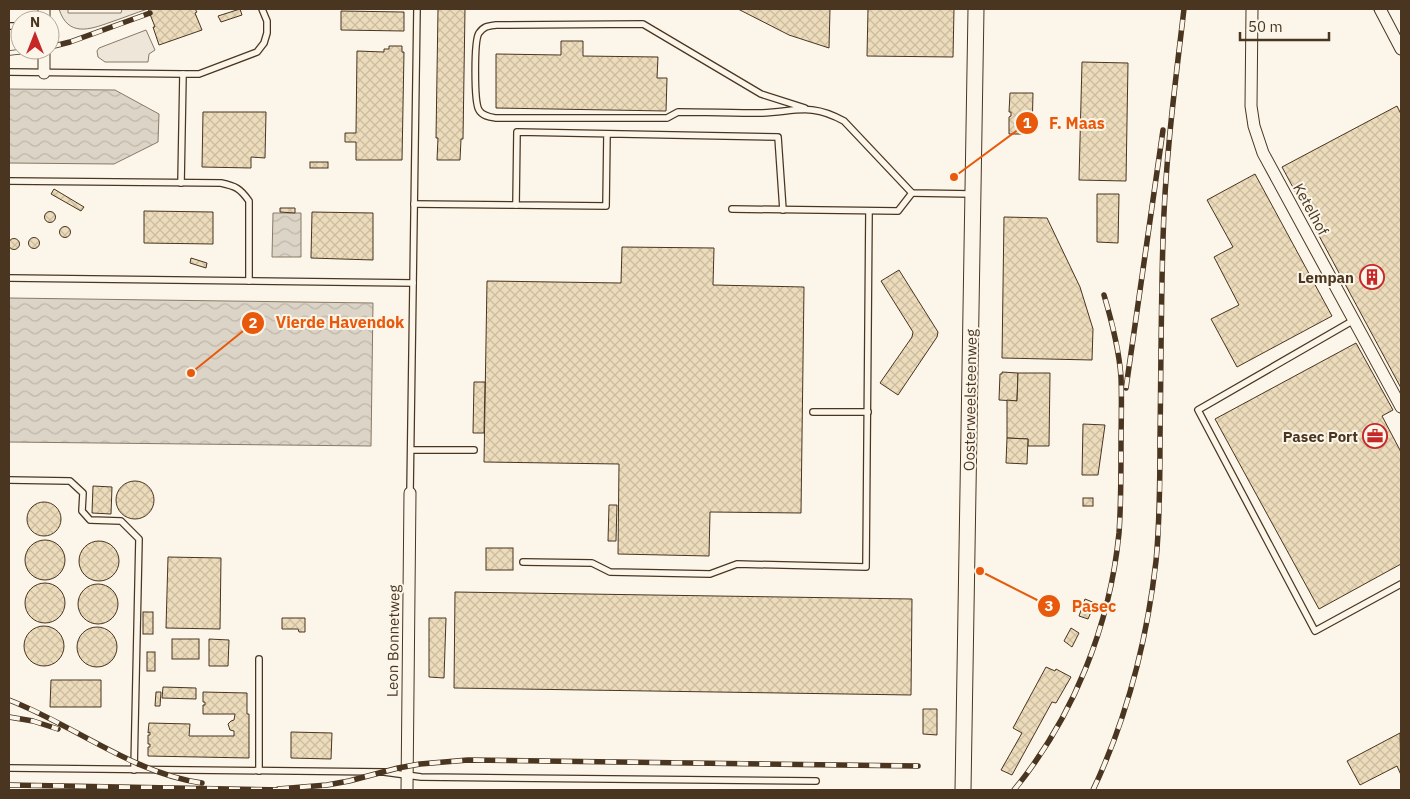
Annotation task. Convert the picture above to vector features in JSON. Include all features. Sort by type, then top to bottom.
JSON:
[{"type":"main road","name":"Oosterweelsteenweg","points":[[963,790],[976,9]]},
{"type":"street","name":"Ketelhof","points":[[1252,9],[1250,90],[1254,126],[1263,154],[1401,407]]},
{"type":"street","points":[[1380,9],[1401,49]]},
{"type":"street","points":[[44,60],[44,72]]},
{"type":"street","name":"Leon Bonnetweg","points":[[407,790],[410,493]]},
{"type":"lane","points":[[9,72],[199,74],[257,52],[264,43],[267,33],[267,22],[262,9]]},
{"type":"lane","points":[[410,493],[416,9]]},
{"type":"lane","points":[[805,108],[762,113],[678,112],[667,118],[496,118],[485,116],[479,111],[476,102],[476,45],[478,35],[484,27],[496,25],[643,24],[761,94],[805,108],[822,111],[844,121],[912,193],[972,194]]},
{"type":"lane","points":[[181,183],[183,74]]},
{"type":"lane","points":[[516,204],[517,132],[778,137],[783,210]]},
{"type":"lane","points":[[414,204],[606,206],[607,134]]},
{"type":"lane","points":[[9,181],[221,183],[234,186],[243,192],[249,201],[249,281]]},
{"type":"lane","points":[[732,208],[898,211],[912,193]]},
{"type":"lane","points":[[523,562],[592,563],[610,572],[701,574],[710,574],[737,564],[866,567],[869,211]]},
{"type":"lane","points":[[9,278],[413,283]]},
{"type":"lane","points":[[1354,320],[1198,410],[1315,631],[1401,584]]},
{"type":"lane","points":[[813,412],[868,412]]},
{"type":"lane","points":[[411,450],[474,450]]},
{"type":"lane","points":[[9,480],[70,481],[83,493],[82,511],[90,520],[121,521],[139,539],[134,770]]},
{"type":"lane","points":[[259,659],[259,771]]},
{"type":"lane","points":[[9,768],[384,772],[421,777],[816,781]]},
{"type":"shaded area","points":[[68,9],[68,13],[121,13],[122,9],[148,9],[87,29],[74,28],[68,24],[59,10]]},
{"type":"shaded area","points":[[146,30],[155,50],[149,54],[148,62],[105,62],[98,57],[97,51],[99,48]]},
{"type":"water","points":[[9,89],[115,90],[159,114],[158,142],[114,164],[9,163]]},
{"type":"water","points":[[273,213],[301,213],[301,257],[272,257]]},
{"type":"water","points":[[9,298],[373,303],[371,446],[9,442]]},
{"type":"building","points":[[148,9],[195,9],[202,30],[159,45]]},
{"type":"building","points":[[240,9],[242,15],[221,22],[218,16]]},
{"type":"building","points":[[438,9],[465,9],[463,139],[461,139],[460,160],[437,160]]},
{"type":"building","points":[[738,9],[830,9],[829,48],[789,35]]},
{"type":"building","points":[[868,9],[954,9],[953,57],[867,56]]},
{"type":"building","points":[[341,11],[404,12],[404,31],[341,30]]},
{"type":"building","points":[[561,41],[583,41],[583,56],[658,57],[657,78],[667,78],[666,111],[496,108],[496,54],[561,55]]},
{"type":"building","points":[[389,46],[402,46],[402,52],[404,52],[402,160],[356,160],[356,142],[345,142],[345,133],[356,133],[357,51],[384,52],[384,49],[389,49]]},
{"type":"building","points":[[1082,62],[1128,63],[1126,181],[1079,180]]},
{"type":"building","points":[[1010,93],[1033,93],[1032,134],[1009,134],[1009,117],[1011,116],[1011,112],[1009,112]]},
{"type":"building","name":"Lempan","points":[[1397,106],[1401,114],[1401,388],[1282,167]]},
{"type":"building","points":[[203,112],[266,112],[265,158],[251,157],[251,168],[202,167]]},
{"type":"building","points":[[310,162],[328,162],[328,168],[310,168]]},
{"type":"building","points":[[1255,174],[1332,316],[1237,367],[1211,319],[1239,305],[1214,257],[1233,247],[1207,200]]},
{"type":"building","points":[[54,189],[84,207],[81,211],[51,194]]},
{"type":"building","points":[[1097,194],[1119,194],[1118,243],[1097,242]]},
{"type":"building","points":[[280,208],[295,208],[295,213],[280,212]]},
{"type":"building","points":[[50,211],[56,217],[50,223],[44,217]]},
{"type":"building","points":[[144,211],[213,212],[213,244],[144,243]]},
{"type":"building","points":[[312,212],[373,213],[373,260],[311,258]]},
{"type":"building","points":[[1004,217],[1047,218],[1080,287],[1093,329],[1092,360],[1002,358]]},
{"type":"building","points":[[63,227],[67,227],[70,232],[69,236],[63,237],[60,234],[60,230]]},
{"type":"building","points":[[34,237],[40,243],[34,249],[28,243]]},
{"type":"building","points":[[12,239],[16,239],[19,244],[18,248],[12,249],[9,246],[9,242]]},
{"type":"building","points":[[622,247],[714,248],[713,285],[804,287],[801,513],[710,512],[709,556],[618,554],[619,464],[484,462],[487,281],[621,283]]},
{"type":"building","points":[[191,258],[207,263],[206,268],[190,263]]},
{"type":"building","points":[[899,270],[938,332],[937,337],[898,395],[880,383],[912,337],[913,332],[881,281]]},
{"type":"building","points":[[1356,343],[1393,410],[1382,416],[1401,452],[1401,564],[1319,609],[1215,419]]},
{"type":"building","points":[[1002,372],[1018,373],[1017,401],[999,400],[1000,374]]},
{"type":"building","points":[[1018,373],[1050,373],[1049,446],[1028,446],[1028,439],[1007,438],[1007,400],[1017,401]]},
{"type":"building","points":[[474,382],[485,382],[484,433],[473,433]]},
{"type":"building","points":[[1083,424],[1105,425],[1098,475],[1082,475]]},
{"type":"building","points":[[1007,438],[1028,439],[1027,464],[1006,463]]},
{"type":"building","points":[[135,481],[148,487],[154,500],[148,513],[135,519],[122,513],[116,500],[122,487]]},
{"type":"building","points":[[93,486],[112,487],[111,514],[92,513]]},
{"type":"building","points":[[1083,498],[1093,498],[1093,506],[1083,506]]},
{"type":"building","points":[[44,502],[51,503],[56,507],[60,512],[60,526],[56,531],[51,535],[44,536],[37,535],[32,531],[28,526],[27,519],[28,512],[32,507],[37,503]]},
{"type":"building","points":[[609,505],[617,505],[616,541],[608,541]]},
{"type":"building","points":[[45,540],[59,546],[65,560],[59,574],[45,580],[31,574],[25,560],[31,546]]},
{"type":"building","points":[[99,541],[113,547],[119,561],[113,575],[99,581],[85,575],[79,561],[85,547]]},
{"type":"building","points":[[486,548],[513,548],[513,570],[486,570]]},
{"type":"building","points":[[168,557],[221,558],[220,629],[166,628]]},
{"type":"building","points":[[45,583],[59,589],[65,603],[59,617],[45,623],[31,617],[25,603],[31,589]]},
{"type":"building","points":[[98,584],[112,590],[118,604],[112,618],[98,624],[84,618],[78,604],[84,590]]},
{"type":"building","points":[[455,592],[912,599],[911,695],[454,688]]},
{"type":"building","points":[[1085,599],[1095,603],[1088,619],[1079,616]]},
{"type":"building","points":[[143,612],[153,612],[153,634],[143,634]]},
{"type":"building","points":[[282,618],[305,618],[305,632],[299,632],[298,629],[282,629]]},
{"type":"building","points":[[429,618],[446,618],[444,678],[429,677]]},
{"type":"building","points":[[44,626],[58,632],[64,646],[58,660],[44,666],[30,660],[24,646],[30,632]]},
{"type":"building","points":[[97,627],[111,633],[117,647],[111,661],[97,667],[83,661],[77,647],[83,633]]},
{"type":"building","points":[[1071,628],[1079,633],[1072,647],[1064,641]]},
{"type":"building","points":[[172,639],[199,639],[199,659],[172,659]]},
{"type":"building","points":[[209,639],[229,640],[228,666],[209,666]]},
{"type":"building","points":[[147,652],[155,652],[155,671],[147,671]]},
{"type":"building","points":[[1046,667],[1055,671],[1056,669],[1071,677],[1056,703],[1052,702],[1012,775],[1001,770],[1022,733],[1013,728]]},
{"type":"building","points":[[51,680],[101,680],[101,707],[50,707]]},
{"type":"building","points":[[163,687],[196,688],[196,699],[162,698]]},
{"type":"building","points":[[156,692],[161,692],[160,706],[155,706]]},
{"type":"building","points":[[203,692],[247,693],[249,758],[148,756],[148,747],[150,747],[150,744],[148,744],[148,735],[150,735],[150,732],[148,733],[149,723],[190,724],[189,736],[234,736],[234,731],[230,730],[228,724],[234,720],[235,714],[203,714],[205,702],[203,702]]},
{"type":"building","points":[[923,709],[937,709],[937,735],[923,734]]},
{"type":"building","points":[[291,732],[332,733],[331,759],[291,758]]},
{"type":"building","points":[[1400,733],[1401,775],[1397,766],[1360,785],[1347,761]]},
{"type":"railway","points":[[1093,790],[1116,735],[1134,678],[1147,620],[1156,561],[1160,499],[1164,210],[1171,123],[1184,9]]},
{"type":"railway","points":[[60,44],[150,13]]},
{"type":"railway","points":[[1126,388],[1163,130]]},
{"type":"railway","points":[[1014,790],[1054,733],[1071,702],[1097,636],[1114,568],[1120,512],[1121,377],[1115,336],[1104,295]]},
{"type":"railway","points":[[9,700],[33,710],[127,759],[176,778],[202,783]]},
{"type":"railway","points":[[9,717],[33,721],[58,729]]},
{"type":"railway","points":[[278,789],[327,785],[420,764],[468,760],[918,766]]},
{"type":"railway","points":[[9,785],[285,790]]},
{"type":"place","name":"F. Maas","points":[[954,177]]},
{"type":"place","name":"Lempan","points":[[1372,277]]},
{"type":"place","name":"Vierde Havendok","points":[[191,373]]},
{"type":"place","name":"Pasec Port","points":[[1375,436]]},
{"type":"place","name":"Pasec","points":[[980,571]]}]
